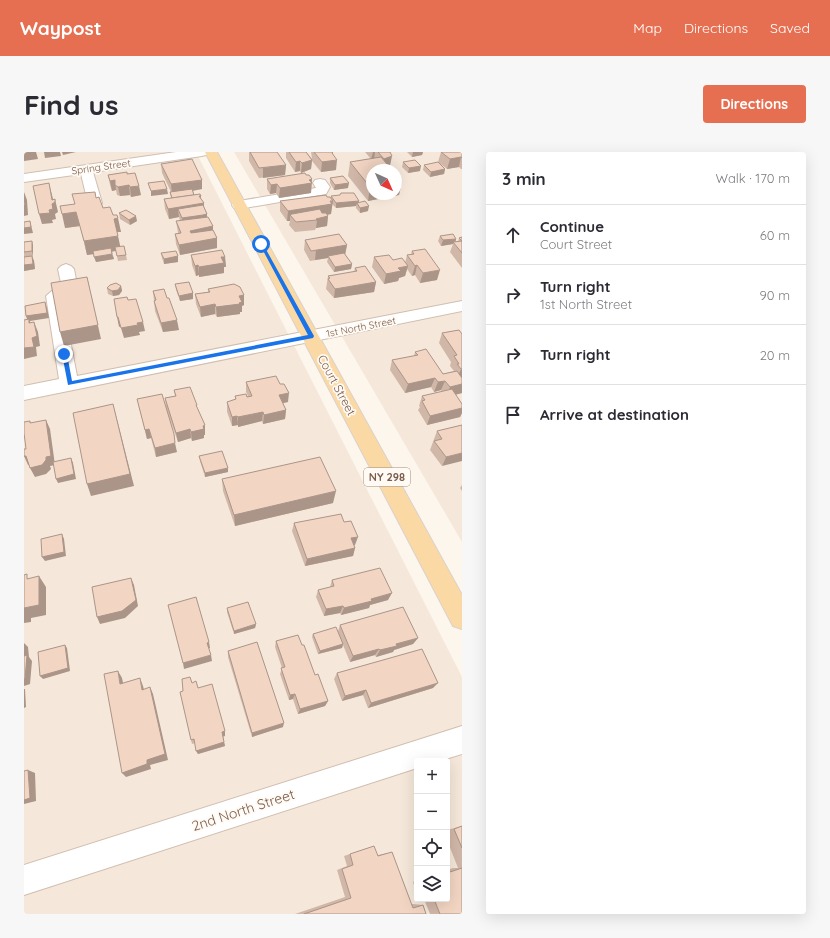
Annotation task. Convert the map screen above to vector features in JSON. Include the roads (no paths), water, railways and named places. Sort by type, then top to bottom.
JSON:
[{"type":"main road","name":"Court Street","points":[[211,152],[462,618]]},
{"type":"street","name":"Spring Street","points":[[24,178],[202,152]]},
{"type":"street","points":[[86,169],[95,203]]},
{"type":"street","points":[[240,205],[321,191],[323,188],[320,183]]},
{"type":"street","points":[[66,269],[69,285],[54,296],[70,384]]},
{"type":"street","name":"1st North Street","points":[[24,393],[462,306]]},
{"type":"street","name":"2nd North Street","points":[[24,880],[462,740]]}]
